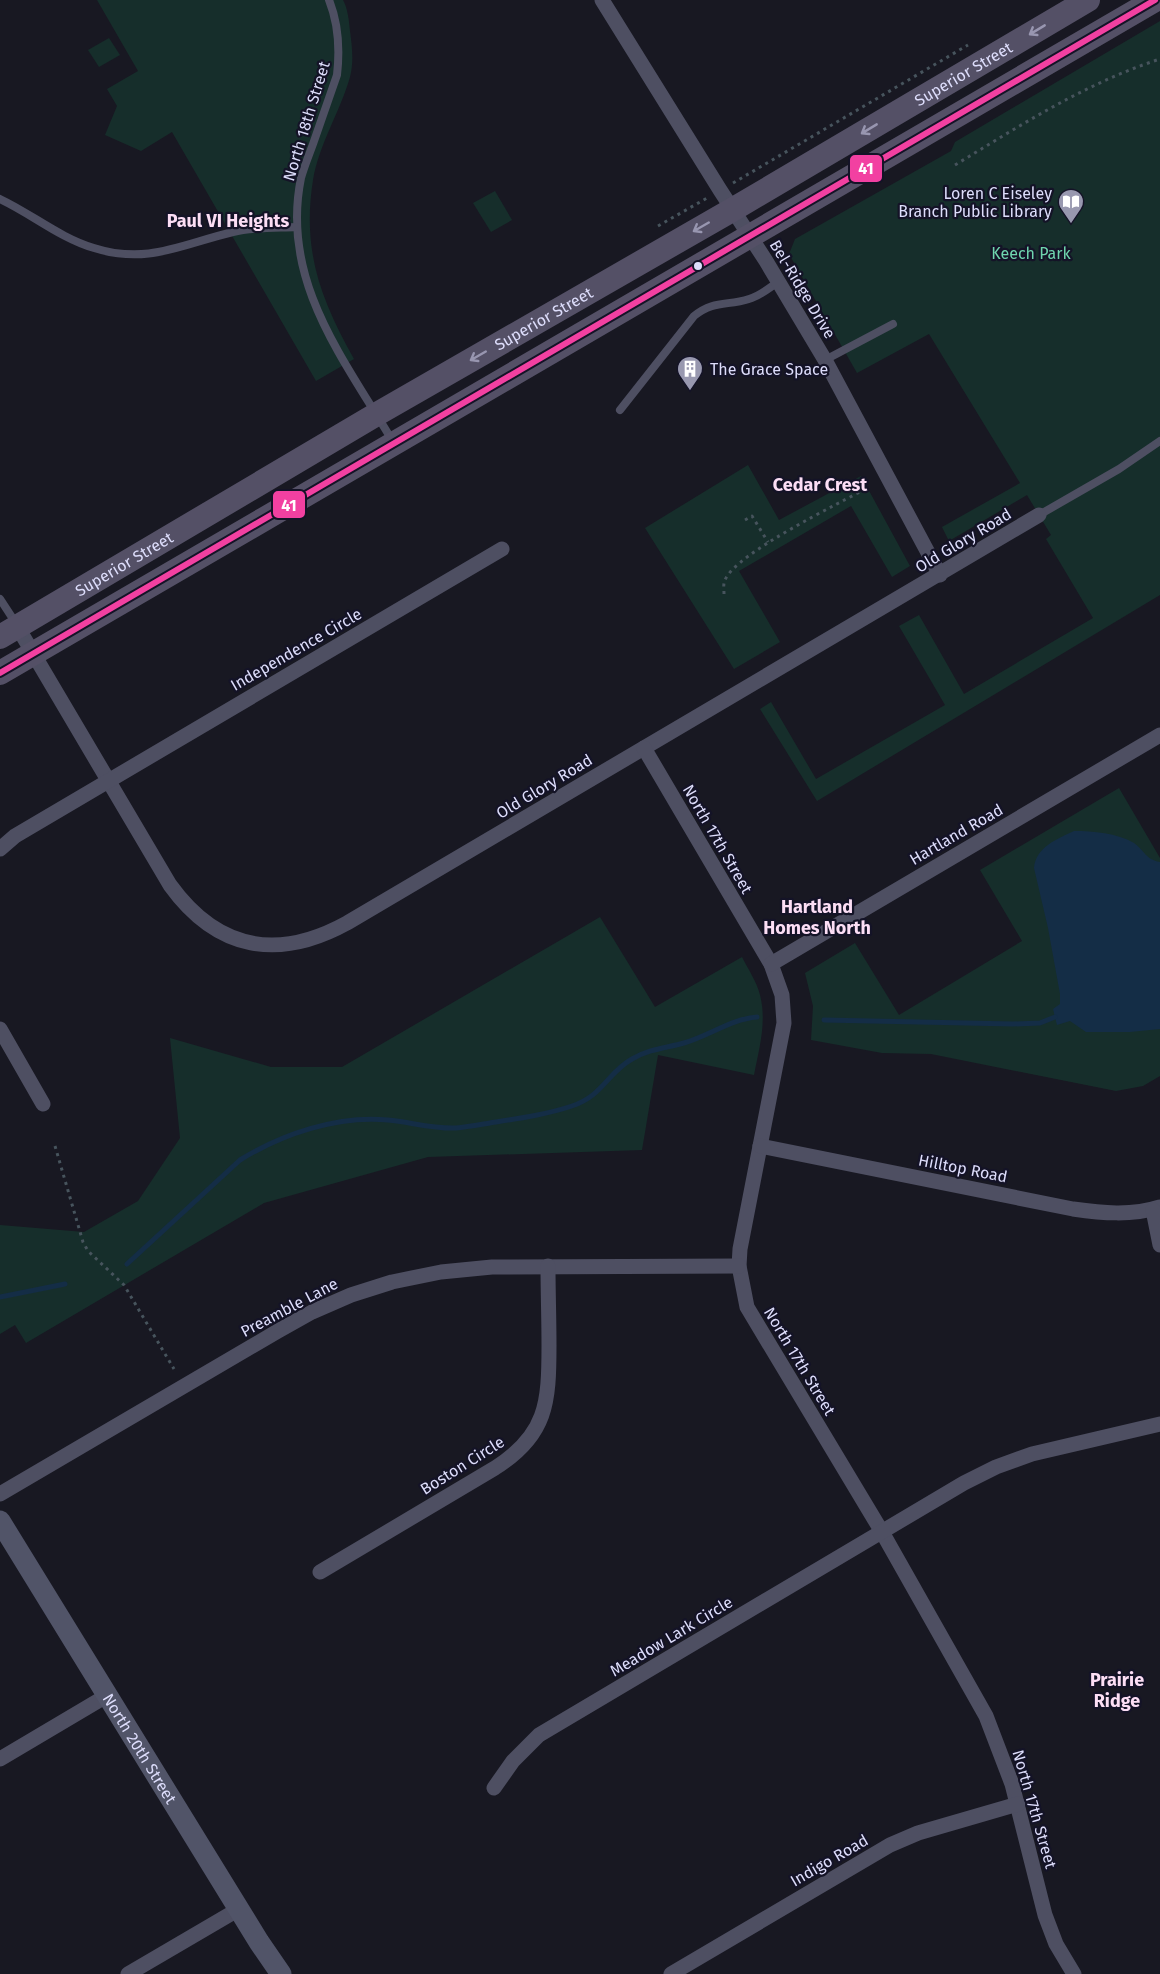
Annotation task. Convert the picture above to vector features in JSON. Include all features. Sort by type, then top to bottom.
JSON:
[{"type":"main road","name":"Superior Street","points":[[9,632],[377,414],[732,210],[1088,0]]},
{"type":"main road","name":"Superior Street","points":[[0,673],[1155,0]]},
{"type":"street","name":"Bel-Ridge Drive","points":[[602,0],[825,360],[940,575]]},
{"type":"street","name":"Old Glory Road","points":[[9,632],[34,654],[184,905],[201,920],[220,932],[240,940],[262,945],[284,945],[306,942],[347,923],[1039,515]]},
{"type":"street","name":"Independence Circle","points":[[0,849],[15,836],[108,780],[502,549]]},
{"type":"street","name":"Hartland Road","points":[[771,964],[1160,735]]},
{"type":"street","name":"North 17th Street","points":[[644,748],[771,964],[782,995],[784,1023],[740,1249],[739,1266],[743,1293],[753,1320],[882,1532],[982,1708],[1012,1784],[1046,1916],[1056,1944],[1074,1974]]},
{"type":"street","points":[[0,1029],[43,1104]]},
{"type":"street","name":"Hilltop Road","points":[[760,1146],[1073,1209],[1105,1213],[1157,1209]]},
{"type":"street","points":[[1157,1209],[1160,1245]]},
{"type":"street","name":"Boston Circle","points":[[320,1572],[502,1464],[530,1437],[539,1422],[547,1397],[548,1266]]},
{"type":"street","name":"Preamble Lane","points":[[0,1494],[312,1312],[351,1295],[392,1282],[441,1272],[492,1267],[739,1266]]},
{"type":"street","name":"Meadow Lark Circle","points":[[494,1788],[513,1761],[539,1735],[996,1467],[1032,1454],[1160,1424]]},
{"type":"street","name":"North 20th Street","points":[[0,1521],[281,1974]]},
{"type":"street","points":[[0,1759],[108,1695]]},
{"type":"street","name":"Indigo Road","points":[[671,1974],[890,1845],[918,1833],[1018,1804]]},
{"type":"street","points":[[128,1974],[239,1909]]},
{"type":"lane","name":"North 18th Street","points":[[329,0],[336,19],[338,66],[302,177],[297,205],[301,260],[309,292],[337,350],[394,443]]},
{"type":"lane","points":[[0,199],[71,239],[94,248],[120,253],[151,254],[251,229],[297,227]]},
{"type":"lane","points":[[620,410],[694,316],[705,307],[748,300],[778,282]]},
{"type":"lane","points":[[825,360],[893,324]]},
{"type":"lane","points":[[1039,515],[1119,469],[1160,441]]},
{"type":"lane","points":[[0,598],[9,632]]},
{"type":"path","points":[[955,165],[1039,114],[1088,88],[1160,59]]},
{"type":"path","points":[[724,594],[724,582],[730,573],[768,542],[869,487]]},
{"type":"path","points":[[745,520],[752,516],[768,542]]},
{"type":"path","points":[[55,1146],[83,1242],[88,1251],[124,1285],[174,1369]]},
{"type":"green space","points":[[97,0],[343,0],[348,15],[351,71],[346,90],[316,167],[310,205],[310,229],[312,251],[323,294],[354,359],[316,381],[172,132],[141,151],[105,135],[117,106],[107,89],[138,71]]},
{"type":"green space","name":"Keech Park","points":[[1160,21],[1160,595],[817,801],[760,709],[771,702],[816,779],[945,705],[899,626],[919,615],[964,694],[1093,618],[1046,539],[1051,535],[1027,495],[949,541],[942,527],[1020,483],[929,334],[857,373],[789,254],[795,239],[951,151],[955,142]]},
{"type":"green space","points":[[109,38],[120,55],[99,67],[88,50]]},
{"type":"green space","points":[[495,191],[512,220],[491,232],[473,203]]},
{"type":"green space","points":[[748,465],[779,520],[861,476],[910,566],[892,577],[851,506],[739,571],[780,642],[734,669],[645,528]]},
{"type":"green space","points":[[1119,788],[1160,858],[1160,1076],[1143,1086],[1116,1091],[931,1054],[882,1053],[811,1040],[813,1006],[805,973],[855,943],[899,1015],[1022,941],[980,870]]},
{"type":"green space","points":[[600,917],[655,1007],[742,957],[757,985],[762,1005],[762,1035],[754,1075],[658,1055],[642,1150],[428,1157],[264,1203],[26,1343],[15,1325],[0,1334],[0,1225],[84,1232],[138,1201],[180,1138],[170,1038],[271,1067],[342,1067]]},
{"type":"water","points":[[1074,831],[1097,832],[1120,837],[1134,843],[1148,857],[1160,862],[1160,1029],[1086,1032],[1070,1021],[1057,1025],[1053,1009],[1060,1004],[1060,994],[1034,868],[1043,849]]},
{"type":"waterway","points":[[127,1264],[240,1160],[274,1142],[311,1128],[350,1120],[388,1120],[456,1128],[554,1111],[572,1106],[591,1096],[624,1065],[638,1056],[693,1040],[747,1018],[757,1017]]},
{"type":"waterway","points":[[824,1020],[1013,1024],[1040,1023],[1055,1017]]},
{"type":"waterway","points":[[0,1297],[65,1284]]},
{"type":"transit line","name":"41","points":[[0,673],[1155,0]]},
{"type":"place","name":"Loren C Eiseley Branch Public Library","points":[[1071,225]]},
{"type":"place","name":"The Grace Space","points":[[690,392]]},
{"type":"district","name":"Paul VI Heights","points":[[228,221]]},
{"type":"district","name":"Cedar Crest","points":[[820,485]]},
{"type":"district","name":"Hartland Homes North","points":[[817,917]]},
{"type":"district","name":"Prairie Ridge","points":[[1117,1690]]}]
